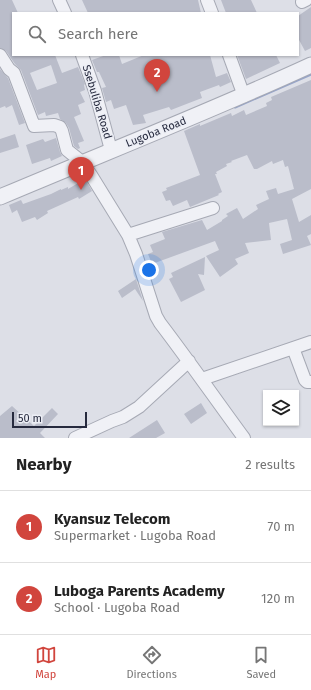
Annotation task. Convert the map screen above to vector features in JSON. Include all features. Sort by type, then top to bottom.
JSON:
[{"type":"street","points":[[59,0],[64,12]]},
{"type":"street","points":[[207,0],[212,12]]},
{"type":"street","points":[[0,55],[9,69],[14,73],[34,126],[54,125],[60,127],[67,150],[82,162],[128,235],[136,254],[156,316],[244,438]]},
{"type":"street","name":"Ssebuliba Road","points":[[82,56],[95,91],[111,150]]},
{"type":"street","points":[[228,56],[244,96]]},
{"type":"street","name":"Lugoba Road","points":[[0,197],[244,96],[311,65]]},
{"type":"street","points":[[128,235],[213,208]]},
{"type":"street","points":[[202,379],[311,342]]},
{"type":"street","points":[[293,348],[305,380],[307,382],[311,382]]},
{"type":"street","points":[[75,438],[123,417],[139,407],[189,360]]},
{"type":"building","points":[[0,0],[12,0],[18,12],[12,12],[12,56],[55,56],[62,73],[78,67],[85,84],[85,90],[80,92],[85,102],[78,105],[81,114],[74,117],[84,141],[78,143],[80,148],[78,149],[74,146],[69,128],[66,123],[60,119],[58,113],[46,116],[45,112],[38,115],[21,70],[6,51],[0,48]],"holes":[[[51,65],[57,83],[37,90],[30,73]]]},
{"type":"building","points":[[82,0],[198,0],[201,12],[88,12]]},
{"type":"building","points":[[221,0],[251,0],[257,12],[226,12]]},
{"type":"building","points":[[311,7],[311,48],[305,51],[299,40],[299,15]]},
{"type":"building","points":[[103,56],[119,56],[122,64],[142,56],[210,56],[216,77],[227,73],[231,82],[220,87],[219,85],[200,92],[202,98],[171,110],[169,107],[143,115],[146,123],[133,125],[126,105],[114,109],[111,100],[106,102],[102,88],[106,87],[92,60]]},
{"type":"building","points":[[237,56],[276,56],[280,63],[246,79]]},
{"type":"building","points":[[0,69],[8,78],[25,123],[19,125],[12,105],[6,108],[5,106],[0,108]]},
{"type":"building","points":[[311,80],[311,189],[292,199],[299,222],[311,215],[311,234],[307,236],[311,245],[283,254],[280,244],[292,240],[287,219],[269,223],[271,240],[245,243],[249,253],[235,259],[238,264],[220,277],[206,256],[219,250],[215,241],[152,264],[148,254],[153,252],[150,245],[165,239],[162,232],[202,220],[207,230],[228,216],[226,214],[237,208],[243,219],[258,209],[256,205],[269,199],[266,191],[276,188],[278,194],[294,189],[288,166],[285,167],[283,160],[273,164],[272,161],[257,169],[254,169],[247,155],[231,161],[232,162],[226,164],[227,166],[216,172],[217,174],[215,174],[222,192],[218,194],[219,195],[190,207],[187,200],[173,206],[170,200],[166,201],[162,192],[167,190],[166,188],[200,175],[184,131],[231,113],[232,116],[244,110],[246,115],[267,106],[266,103],[272,100],[271,97]]},
{"type":"building","points":[[15,134],[19,147],[0,153],[0,139]]},
{"type":"building","points":[[56,138],[62,156],[51,161],[50,158],[32,164],[26,145],[43,139],[45,142]]},
{"type":"building","points":[[85,179],[92,191],[79,199],[78,197],[47,211],[48,213],[37,220],[35,217],[22,222],[17,210],[12,213],[9,205],[21,200],[23,204],[61,189],[68,187],[68,189]]},
{"type":"building","points":[[205,257],[204,275],[198,274],[205,290],[181,302],[169,279],[173,277],[171,273]]},
{"type":"building","points":[[136,279],[143,301],[135,289],[122,298],[118,291]]},
{"type":"building","points":[[201,403],[207,413],[191,424],[184,414]]},
{"type":"building","points":[[12,406],[34,426],[52,408],[58,414],[40,433],[45,438],[0,438],[0,416]]},
{"type":"building","points":[[157,420],[165,433],[156,438],[129,438]]},
{"type":"waterway","points":[[235,107],[311,74]]},
{"type":"place","name":"Luboga Parents Academy","points":[[157,92]]},
{"type":"place","name":"Kyansuz Telecom","points":[[81,190]]}]
